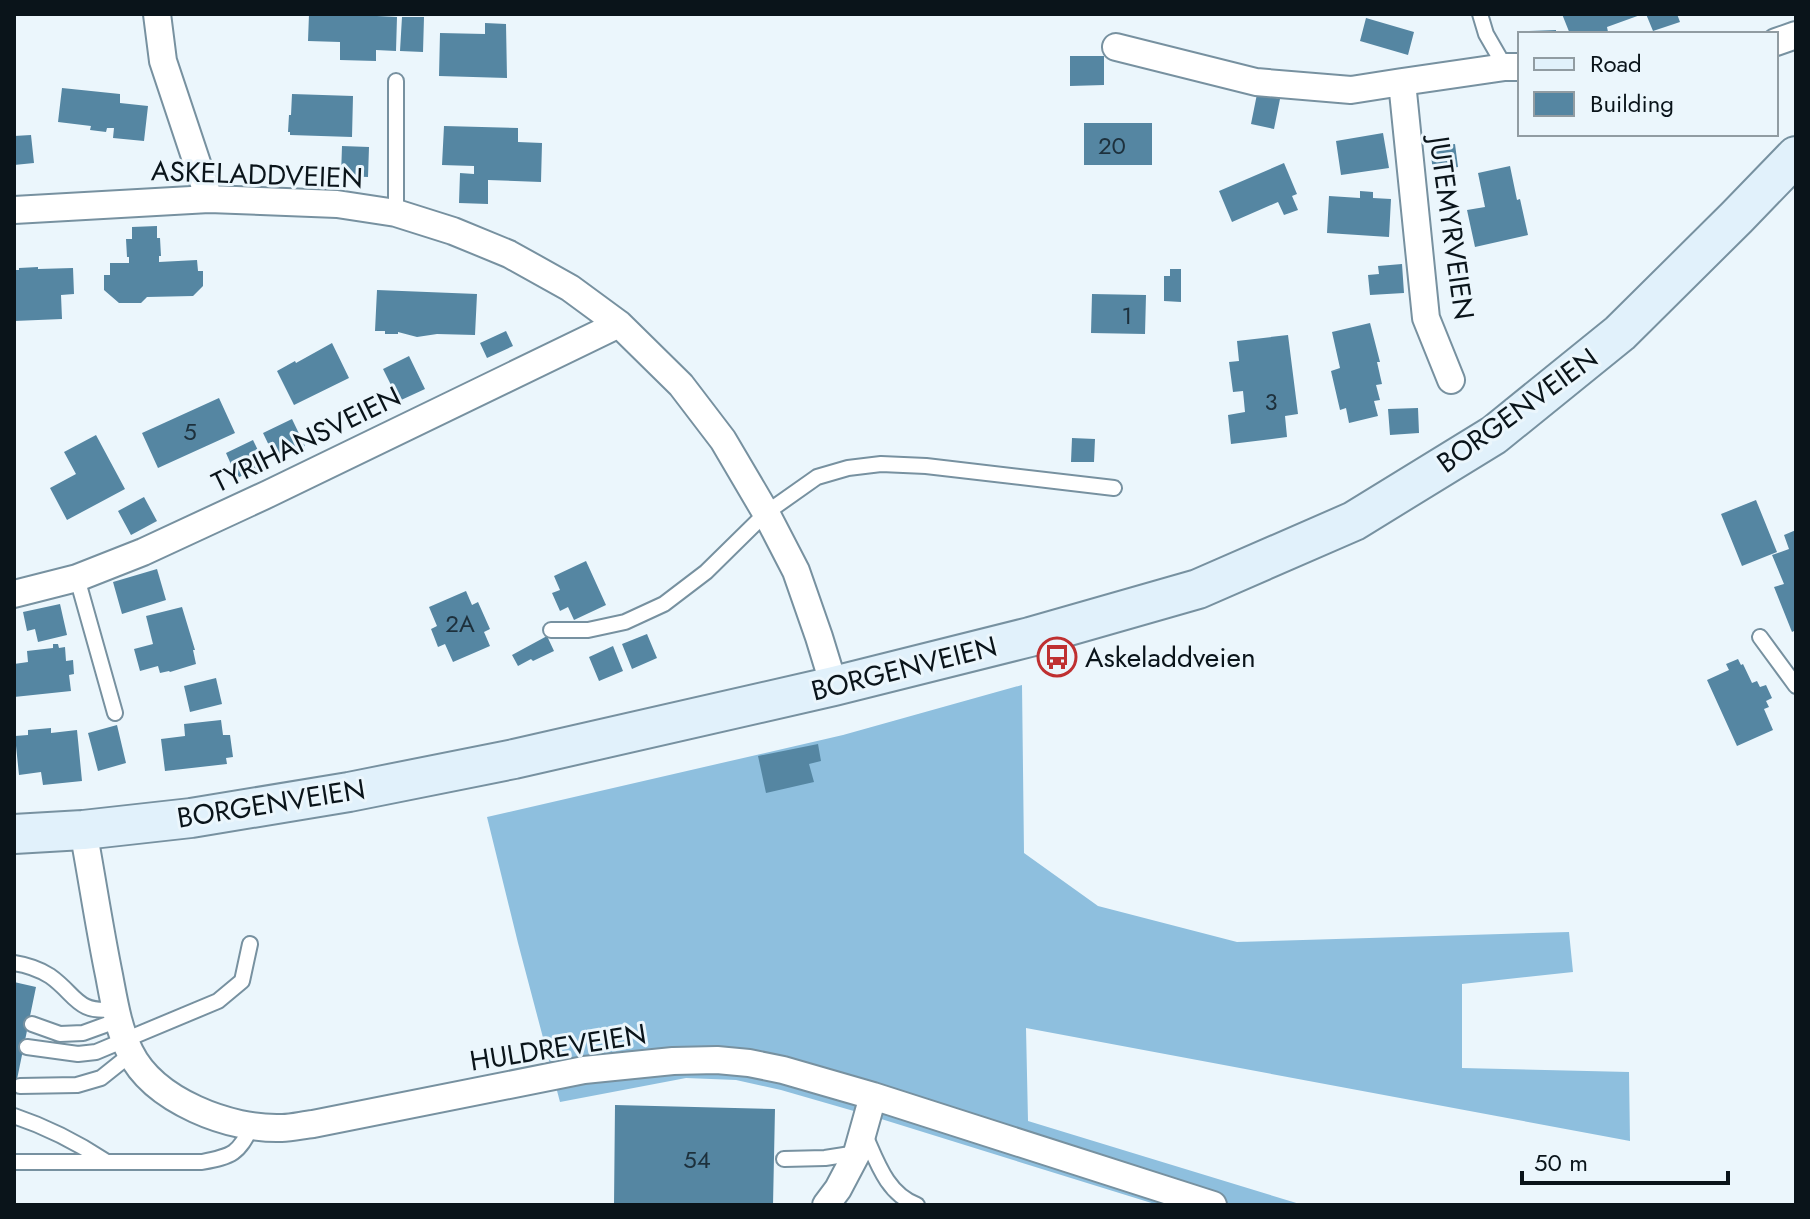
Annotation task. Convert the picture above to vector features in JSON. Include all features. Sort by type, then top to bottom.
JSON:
[{"type":"street","points":[[157,14],[163,61],[209,199]]},
{"type":"street","points":[[1116,47],[1256,82],[1351,90],[1513,67]]},
{"type":"street","name":"JUTEMYRVEIEN","points":[[1402,82],[1426,318],[1451,380]]},
{"type":"street","name":"BORGENVEIEN","points":[[14,834],[191,818],[349,792],[514,759],[834,686],[1030,637],[1198,589],[1354,521],[1494,435],[1620,333],[1796,156]]},
{"type":"street","name":"ASKELADDVEIEN","points":[[14,210],[209,199],[337,204],[396,213],[453,231],[509,254],[570,288],[619,324],[681,385],[723,440],[796,571],[834,686]]},
{"type":"street","name":"TYRIHANSVEIEN","points":[[14,594],[77,578],[143,552],[619,324]]},
{"type":"street","name":"HULDREVEIEN","points":[[83,830],[99,927],[122,1031],[142,1070],[169,1096],[219,1119],[281,1128],[584,1070],[717,1060],[783,1070],[873,1096],[1160,1197],[1213,1205]]},
{"type":"street","points":[[826,1205],[838,1189],[860,1142],[873,1096]]},
{"type":"lane","points":[[1480,14],[1486,34],[1513,67]]},
{"type":"lane","points":[[396,81],[396,213]]},
{"type":"lane","points":[[551,630],[588,630],[625,622],[664,604],[706,572],[766,513],[817,477],[848,468],[881,464],[926,466],[1114,488]]},
{"type":"lane","points":[[77,578],[115,713]]},
{"type":"lane","points":[[1760,637],[1796,686]]},
{"type":"lane","points":[[32,1024],[60,1034],[122,1031],[218,1001],[242,981],[250,944]]},
{"type":"lane","points":[[14,963],[27,965],[48,975],[83,1006],[104,1011],[122,1031]]},
{"type":"lane","points":[[27,1047],[78,1054],[96,1052],[122,1031]]},
{"type":"lane","points":[[20,1086],[77,1085],[101,1078],[122,1031]]},
{"type":"lane","points":[[14,1116],[34,1122],[107,1163]]},
{"type":"lane","points":[[14,1162],[202,1162],[227,1157],[242,1146],[252,1126]]},
{"type":"lane","points":[[784,1159],[825,1158],[860,1142],[896,1193],[917,1205]]},
{"type":"shaded area","points":[[1022,685],[1024,853],[1098,906],[1237,942],[1569,932],[1573,972],[1462,984],[1462,1068],[1629,1072],[1630,1141],[1026,1028],[1028,1121],[1303,1205],[1158,1205],[878,1118],[736,1080],[686,1078],[560,1102],[487,817],[843,735]]},
{"type":"building","points":[[309,14],[397,17],[396,51],[376,50],[376,61],[340,60],[340,42],[308,41]]},
{"type":"building","points":[[1562,14],[1643,14],[1607,27],[1608,32],[1569,32]]},
{"type":"building","points":[[1646,14],[1677,14],[1680,22],[1653,31]]},
{"type":"building","points":[[402,17],[424,17],[423,52],[400,51]]},
{"type":"building","points":[[1366,18],[1414,32],[1408,55],[1360,41]]},
{"type":"building","points":[[485,23],[506,24],[507,78],[439,76],[440,33],[485,34]]},
{"type":"building","points":[[1556,30],[1556,32],[1529,32]]},
{"type":"building","points":[[1070,56],[1104,56],[1104,85],[1070,86]]},
{"type":"building","points":[[62,88],[120,94],[120,103],[148,106],[144,141],[113,138],[114,128],[107,128],[106,132],[90,130],[91,126],[58,122]]},
{"type":"building","points":[[292,94],[353,96],[352,137],[290,135]]},
{"type":"building","points":[[1257,94],[1280,99],[1274,129],[1251,124]]},
{"type":"building","points":[[1084,123],[1152,123],[1152,165],[1084,165]]},
{"type":"building","points":[[444,126],[518,128],[518,142],[542,143],[541,182],[488,180],[488,204],[459,203],[460,173],[474,174],[474,166],[442,165]]},
{"type":"building","points":[[1383,133],[1389,168],[1341,175],[1336,141]]},
{"type":"building","points":[[31,135],[34,163],[14,165],[14,136]]},
{"type":"building","points":[[1455,144],[1458,167],[1433,171],[1430,148]]},
{"type":"building","points":[[342,146],[369,147],[368,177],[341,176]]},
{"type":"building","points":[[1284,163],[1297,194],[1292,196],[1298,210],[1284,215],[1278,202],[1232,222],[1219,191]]},
{"type":"building","points":[[1510,166],[1528,235],[1475,247],[1467,210],[1485,207],[1478,173]]},
{"type":"building","points":[[1360,191],[1373,192],[1373,198],[1391,199],[1389,237],[1327,233],[1329,196],[1360,198]]},
{"type":"building","points":[[157,226],[159,262],[197,260],[198,271],[203,271],[203,286],[193,296],[147,297],[141,303],[119,303],[104,290],[104,275],[110,275],[110,263],[129,263],[126,239],[132,239],[132,227]]},
{"type":"building","points":[[1402,264],[1404,293],[1370,295],[1368,275],[1379,274],[1378,266]]},
{"type":"building","points":[[73,268],[74,294],[61,295],[62,319],[14,321],[14,270]]},
{"type":"building","points":[[1170,269],[1181,269],[1181,302],[1164,301],[1164,276],[1170,276]]},
{"type":"building","points":[[377,290],[477,294],[475,335],[417,337],[375,331]]},
{"type":"building","points":[[1092,294],[1146,295],[1145,334],[1091,333]]},
{"type":"building","points":[[1370,323],[1382,384],[1376,385],[1380,400],[1374,401],[1378,416],[1349,423],[1346,408],[1340,410],[1331,371],[1340,368],[1332,332]]},
{"type":"building","points":[[506,331],[513,346],[487,358],[480,343]]},
{"type":"building","points":[[1288,335],[1298,414],[1285,416],[1287,437],[1231,444],[1228,415],[1245,412],[1243,391],[1233,392],[1229,362],[1239,361],[1237,341]]},
{"type":"building","points":[[332,343],[349,378],[294,405],[277,371]]},
{"type":"building","points":[[409,356],[425,389],[399,401],[383,369]]},
{"type":"building","points":[[219,398],[235,433],[158,468],[142,433]]},
{"type":"building","points":[[1418,408],[1419,433],[1390,435],[1388,409]]},
{"type":"building","points":[[292,419],[305,446],[276,460],[263,433]]},
{"type":"building","points":[[96,435],[125,489],[67,520],[50,488],[76,474],[64,452]]},
{"type":"building","points":[[1072,438],[1095,439],[1094,462],[1071,462]]},
{"type":"building","points":[[253,440],[265,465],[237,478],[226,453]]},
{"type":"building","points":[[144,497],[157,521],[131,535],[118,511]]},
{"type":"building","points":[[1756,500],[1777,552],[1742,566],[1721,514]]},
{"type":"building","points":[[1796,530],[1796,630],[1792,632],[1774,587],[1784,584],[1772,555],[1789,549],[1784,535]]},
{"type":"building","points":[[586,561],[606,605],[574,620],[568,607],[560,611],[552,593],[560,590],[554,576]]},
{"type":"building","points":[[157,569],[166,600],[122,614],[113,582]]},
{"type":"building","points":[[466,591],[472,605],[478,602],[490,629],[484,632],[490,646],[453,662],[445,644],[438,647],[431,629],[437,626],[429,607]]},
{"type":"building","points":[[60,604],[67,635],[38,642],[35,629],[27,631],[23,612]]},
{"type":"building","points":[[182,607],[196,664],[170,672],[160,673],[158,666],[140,671],[134,649],[153,644],[146,616]]},
{"type":"building","points":[[647,634],[657,658],[632,669],[622,644]]},
{"type":"building","points":[[547,636],[554,651],[518,666],[512,655]]},
{"type":"building","points":[[53,644],[58,644],[59,648],[65,647],[66,661],[73,660],[74,674],[69,675],[71,691],[14,697],[14,664],[28,662],[27,651],[53,648]]},
{"type":"building","points":[[613,646],[623,671],[599,681],[589,657]]},
{"type":"building","points":[[1738,659],[1752,683],[1757,681],[1760,687],[1766,685],[1772,698],[1766,701],[1769,707],[1764,709],[1773,730],[1737,746],[1707,680],[1729,670],[1726,664]]},
{"type":"building","points":[[216,678],[222,704],[190,712],[184,686]]},
{"type":"building","points":[[221,720],[223,735],[230,735],[233,757],[226,758],[227,764],[165,771],[161,739],[185,736],[184,724]]},
{"type":"building","points":[[117,725],[126,763],[98,771],[88,733]]},
{"type":"building","points":[[51,728],[51,733],[77,730],[82,781],[43,785],[41,772],[19,775],[15,736],[28,735],[28,730]]},
{"type":"building","points":[[818,744],[821,761],[809,764],[814,782],[766,793],[758,756]]},
{"type":"building","points":[[14,982],[36,987],[15,1089],[14,1089]]},
{"type":"building","points":[[615,1105],[775,1109],[773,1205],[614,1205]]},
{"type":"place","name":"Askeladdveien","points":[[1057,657]]}]
